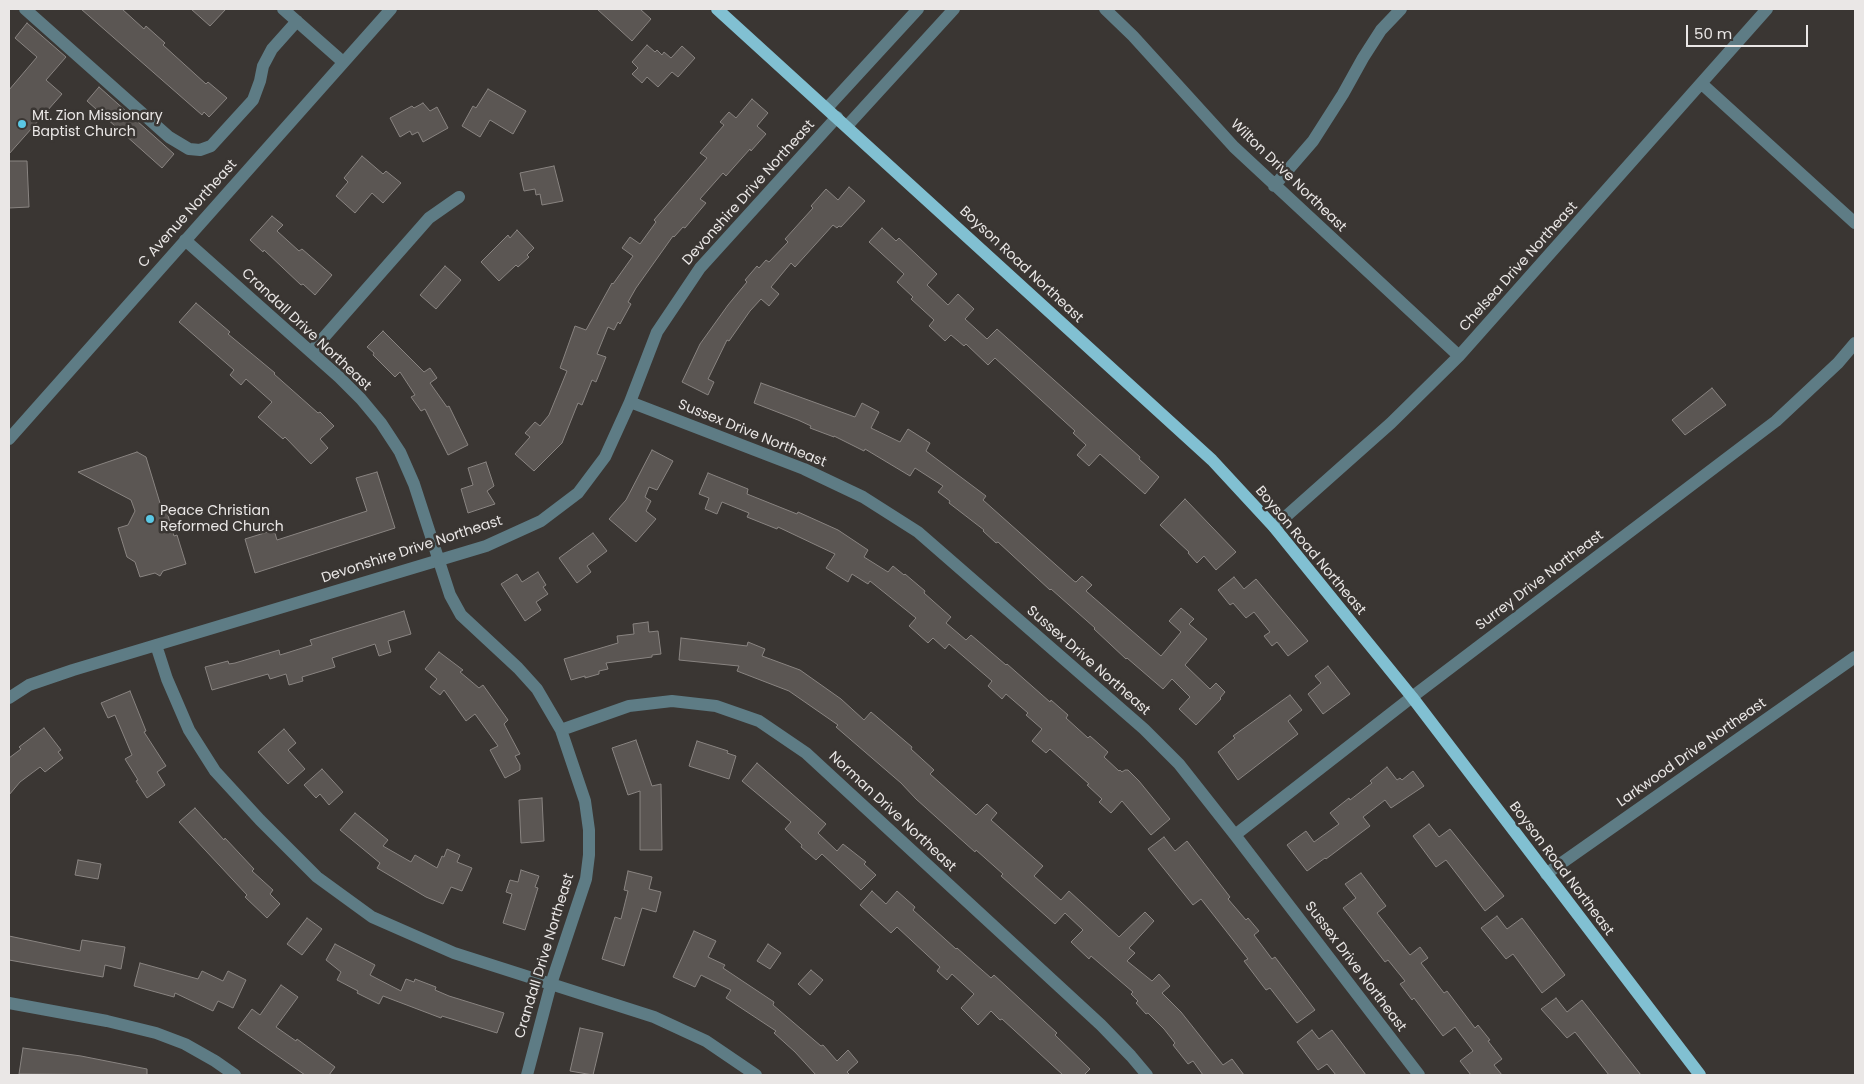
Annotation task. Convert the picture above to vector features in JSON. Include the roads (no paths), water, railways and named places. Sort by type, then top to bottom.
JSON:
[{"type":"main road","name":"Boyson Road Northeast","points":[[717,9],[1212,460],[1274,527],[1412,697],[1700,1075]]},
{"type":"street","points":[[25,9],[169,137],[190,148],[200,150],[211,146],[253,100],[263,66],[272,49],[297,21]]},
{"type":"street","points":[[283,9],[343,62]]},
{"type":"street","name":"C Avenue Northeast","points":[[9,439],[391,9]]},
{"type":"street","name":"Devonshire Drive Northeast","points":[[9,698],[29,685],[73,670],[486,546],[541,521],[578,493],[606,457],[657,332],[700,268],[918,9]]},
{"type":"street","points":[[847,126],[954,9]]},
{"type":"street","name":"Wilton Drive Northeast","points":[[1105,9],[1133,36],[1234,147],[1459,356]]},
{"type":"street","points":[[1274,186],[1313,141],[1343,94],[1362,58],[1382,30],[1401,9]]},
{"type":"street","name":"Chelsea Drive Northeast","points":[[1274,527],[1391,423],[1459,356],[1767,9]]},
{"type":"street","points":[[1702,84],[1855,223]]},
{"type":"street","points":[[311,352],[429,218],[459,197]]},
{"type":"street","name":"Crandall Drive Northeast","points":[[185,240],[311,352],[361,399],[381,424],[400,452],[414,484],[450,595],[461,615],[531,682],[561,730],[586,801],[589,854],[586,879],[551,984],[527,1075]]},
{"type":"street","name":"Surrey Drive Northeast","points":[[1235,835],[1412,697],[1776,422],[1838,363],[1855,342]]},
{"type":"street","name":"Sussex Drive Northeast","points":[[630,402],[804,469],[863,497],[918,532],[1144,729],[1179,764],[1419,1075]]},
{"type":"street","points":[[156,645],[167,678],[189,730],[215,771],[260,820],[317,877],[372,917],[454,953],[654,1017],[706,1041],[756,1075]]},
{"type":"street","name":"Larkwood Drive Northeast","points":[[1546,874],[1855,656]]},
{"type":"street","name":"Norman Drive Northeast","points":[[561,730],[629,706],[672,701],[716,706],[759,721],[806,753],[1101,1025],[1147,1075]]},
{"type":"street","points":[[9,1003],[107,1021],[156,1033],[185,1044],[235,1075]]},
{"type":"place","name":"Mt. Zion Missionary Baptist Church","points":[[22,124]]},
{"type":"place","name":"Peace Christian Reformed Church","points":[[150,519]]}]
